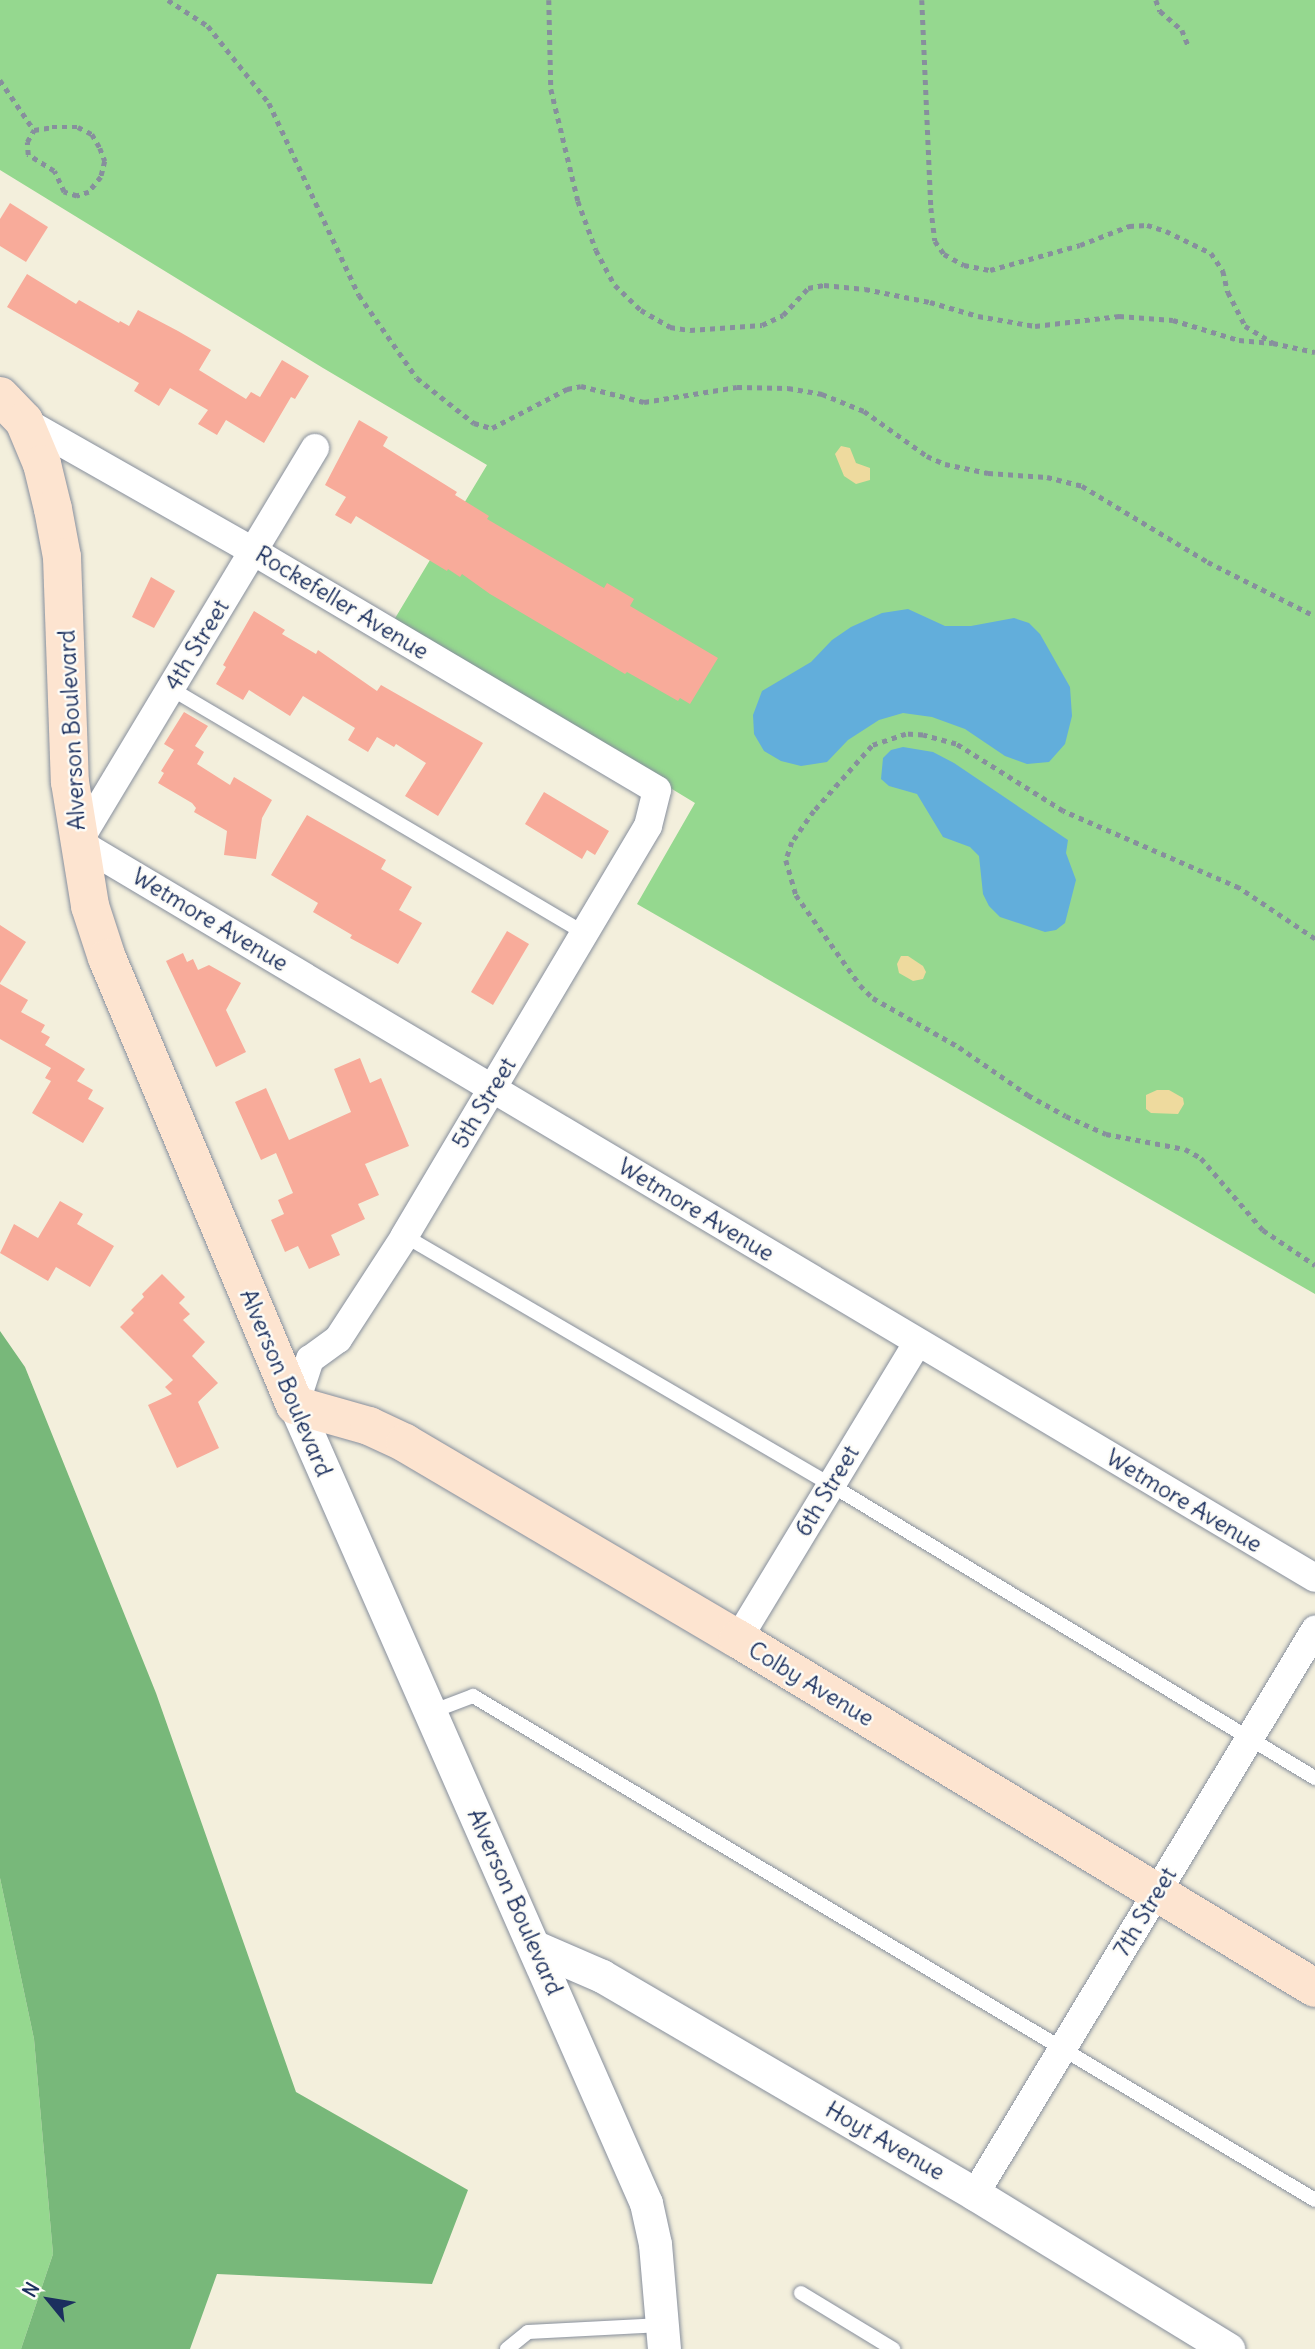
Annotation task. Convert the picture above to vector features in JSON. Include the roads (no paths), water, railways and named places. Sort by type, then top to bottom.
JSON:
[{"type":"main road","name":"Alverson Boulevard","points":[[12,409],[42,464],[62,557],[70,782],[90,906],[107,958],[295,1405]]},
{"type":"main road","name":"Colby Avenue","points":[[295,1405],[369,1426],[405,1443],[738,1639],[1315,1988]]},
{"type":"street","name":"Rockefeller Avenue","points":[[12,409],[657,790]]},
{"type":"street","name":"4th Street","points":[[78,842],[315,448]]},
{"type":"street","name":"5th Street","points":[[295,1405],[310,1359],[338,1339],[405,1236],[648,826],[657,790]]},
{"type":"street","name":"Wetmore Avenue","points":[[78,842],[1315,1578]]},
{"type":"street","name":"6th Street","points":[[738,1639],[917,1343]]},
{"type":"street","name":"Alverson Boulevard","points":[[295,1405],[646,2203],[655,2244],[663,2337]]},
{"type":"street","name":"7th Street","points":[[975,2194],[1315,1630]]},
{"type":"street","name":"Hoyt Avenue","points":[[535,1947],[602,1976],[975,2194],[1228,2349]]},
{"type":"lane","points":[[170,688],[584,933]]},
{"type":"lane","points":[[405,1236],[831,1485],[1315,1778]]},
{"type":"lane","points":[[431,1712],[473,1696],[1315,2200]]},
{"type":"lane","points":[[801,2293],[893,2349]]},
{"type":"lane","points":[[507,2349],[527,2332],[663,2337]]},
{"type":"water","points":[[908,609],[945,626],[971,626],[1014,618],[1029,623],[1040,634],[1070,687],[1072,716],[1065,744],[1049,762],[1027,764],[1005,756],[965,729],[932,717],[903,713],[879,720],[848,740],[827,762],[801,766],[781,761],[764,751],[754,734],[753,715],[762,691],[811,662],[832,640],[851,627],[882,613]]},
{"type":"water","points":[[903,747],[933,752],[954,763],[1068,840],[1066,853],[1076,880],[1065,923],[1056,930],[1045,932],[1000,917],[989,906],[983,894],[979,856],[970,847],[943,837],[917,794],[889,786],[881,779],[883,758],[891,750]]}]
